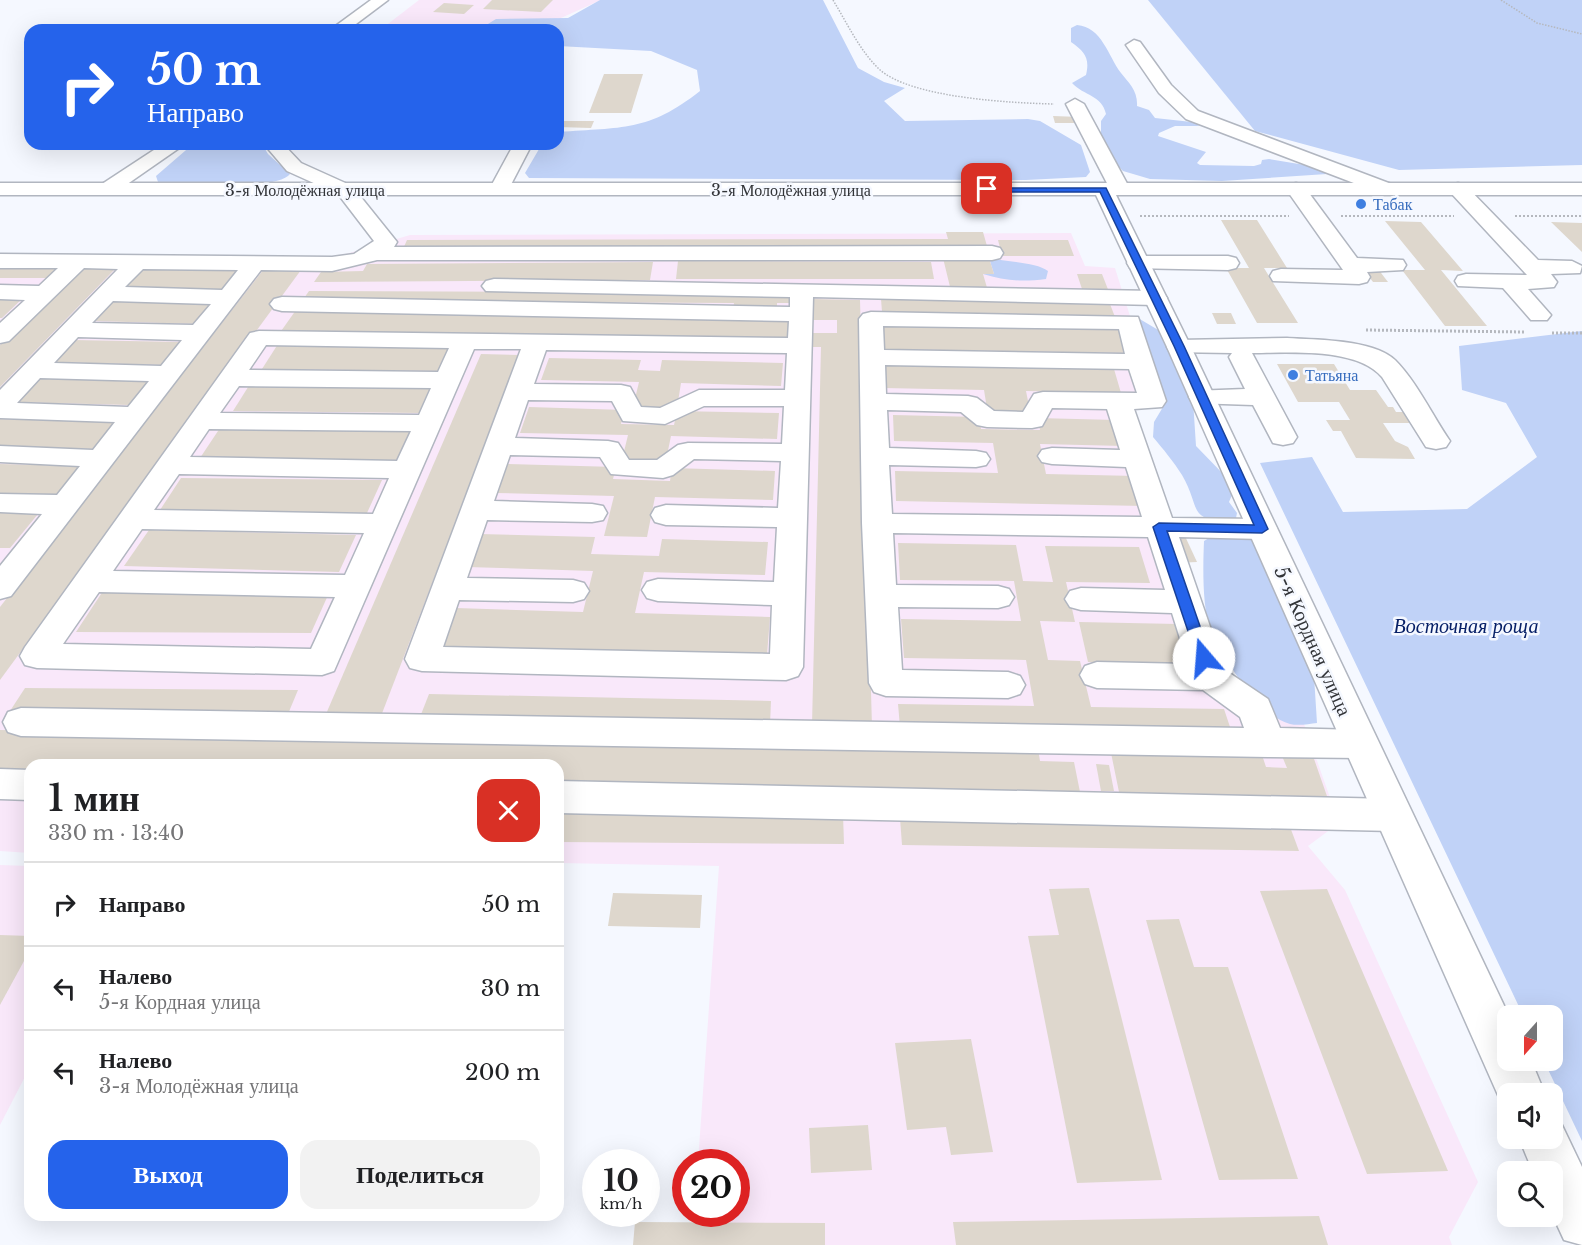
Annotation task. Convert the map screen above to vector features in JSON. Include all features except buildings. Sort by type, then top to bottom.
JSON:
[{"type":"main road","points":[[347,24],[381,0]]},
{"type":"main road","points":[[1134,45],[1165,89],[1192,115],[1335,180]]},
{"type":"main road","name":"5-я Кордная улица","points":[[1076,104],[1138,263],[1179,346],[1517,1083]]},
{"type":"main road","points":[[106,190],[167,150]]},
{"type":"main road","points":[[279,150],[294,166],[345,190],[386,242],[377,253]]},
{"type":"main road","points":[[499,190],[520,150]]},
{"type":"main road","name":"3-я Молодёжная улица","points":[[0,189],[499,190],[1113,198],[1296,189],[1335,180],[1387,189],[1582,189]]},
{"type":"main road","points":[[1281,276],[1359,277],[1296,189]]},
{"type":"main road","points":[[1458,189],[1546,282],[1466,281]]},
{"type":"main road","points":[[0,261],[309,264],[356,261],[377,253],[668,255],[992,253]]},
{"type":"main road","points":[[937,254],[946,293]]},
{"type":"main road","points":[[660,287],[668,255]]},
{"type":"main road","points":[[2,331],[78,262]]},
{"type":"main road","points":[[0,407],[137,262]]},
{"type":"main road","points":[[1138,263],[1228,263]]},
{"type":"main road","points":[[0,588],[11,558],[65,505],[255,264]]},
{"type":"main road","points":[[309,264],[37,656],[322,662],[465,341]]},
{"type":"main road","points":[[1350,265],[1395,265]]},
{"type":"main road","points":[[1533,267],[1572,268]]},
{"type":"main road","points":[[1509,281],[1540,326]]},
{"type":"main road","points":[[288,295],[660,287],[802,302]]},
{"type":"main road","points":[[0,292],[45,293]]},
{"type":"main road","points":[[288,295],[802,302],[946,293],[1155,298]]},
{"type":"main road","points":[[107,294],[229,297]]},
{"type":"main road","points":[[536,342],[422,659],[786,667],[802,302]]},
{"type":"main road","points":[[874,402],[968,404],[987,419],[1032,420],[1043,400],[1153,401],[1139,362],[1129,322],[871,319],[877,523],[886,683],[1008,685]]},
{"type":"main road","points":[[72,330],[201,333]]},
{"type":"main road","points":[[259,338],[800,346]]},
{"type":"main road","points":[[1179,346],[1323,347],[1357,351],[1383,363],[1436,441]]},
{"type":"main road","points":[[872,357],[1139,362]]},
{"type":"main road","points":[[1242,357],[1282,437]]},
{"type":"main road","points":[[34,370],[168,374]]},
{"type":"main road","points":[[231,378],[448,380]]},
{"type":"main road","points":[[518,392],[621,393],[632,415],[665,416],[699,398],[798,398]]},
{"type":"main road","points":[[1202,397],[1262,397]]},
{"type":"main road","points":[[1118,401],[1210,677]]},
{"type":"main road","points":[[0,407],[136,415]]},
{"type":"main road","points":[[200,421],[429,423]]},
{"type":"main road","points":[[499,446],[608,449],[621,468],[663,469],[688,451],[795,453]]},
{"type":"main road","points":[[0,454],[102,459]]},
{"type":"main road","points":[[875,456],[976,459]]},
{"type":"main road","points":[[1052,456],[1137,459]]},
{"type":"main road","points":[[170,465],[408,470]]},
{"type":"main road","points":[[0,503],[65,505]]},
{"type":"main road","points":[[476,510],[592,513]]},
{"type":"main road","points":[[666,515],[793,518]]},
{"type":"main road","points":[[132,519],[384,524]]},
{"type":"main road","points":[[877,523],[1262,529]]},
{"type":"main road","points":[[89,581],[356,586]]},
{"type":"main road","points":[[447,589],[573,591]]},
{"type":"main road","points":[[657,590],[789,594]]},
{"type":"main road","points":[[882,596],[998,597]]},
{"type":"main road","points":[[1081,598],[1185,602]]},
{"type":"main road","points":[[1097,675],[1210,677],[1255,709],[1268,743]]},
{"type":"main road","points":[[21,723],[1360,744]]},
{"type":"main road","points":[[0,784],[24,785]]},
{"type":"main road","points":[[564,796],[1393,815]]},
{"type":"main road","points":[[1548,1149],[1582,1222]]},
{"type":"path","points":[[832,0],[880,71],[915,85],[969,97],[1028,103],[1076,104]]},
{"type":"path","points":[[1501,0],[1537,23],[1582,34]]},
{"type":"path","points":[[1113,198],[1315,215],[1582,216]]},
{"type":"path","points":[[1392,330],[1540,326],[1582,333]]},
{"type":"shaded area","points":[[419,0],[601,0],[561,18],[556,24],[388,24]]},
{"type":"shaded area","points":[[1071,233],[1085,266],[1115,268],[1154,393],[1130,395],[1231,689],[1304,724],[1339,823],[1308,846],[1345,890],[1478,1182],[1449,1237],[1452,1245],[692,1245],[694,1227],[750,1227],[750,1149],[699,1149],[719,866],[564,863],[564,759],[24,759],[24,853],[0,851],[0,256],[329,259],[410,235]]},
{"type":"shaded area","points":[[0,865],[24,866],[24,1079],[0,1125]]},
{"type":"green space","points":[[600,0],[823,0],[858,68],[884,82],[905,88],[884,101],[905,121],[1028,119],[1040,121],[1081,145],[1090,172],[1086,177],[1026,180],[529,178],[525,173],[538,150],[564,150],[564,132],[618,128],[649,121],[682,104],[700,91],[697,70],[651,51],[564,46],[564,24],[488,24],[496,19],[568,18]]},
{"type":"green space","points":[[1148,0],[1582,0],[1582,165],[1399,170],[1255,131]]},
{"type":"green space","points":[[1077,25],[1093,31],[1104,43],[1116,66],[1132,88],[1137,106],[1149,110],[1155,118],[1201,123],[1197,126],[1175,126],[1159,133],[1158,136],[1206,152],[1197,163],[1200,165],[1254,166],[1261,164],[1262,160],[1269,159],[1311,166],[1327,174],[1222,181],[1150,179],[1123,171],[1115,163],[1101,135],[1101,121],[1106,114],[1104,108],[1097,99],[1072,83],[1086,75],[1087,69],[1085,56],[1071,42],[1071,28]]},
{"type":"green space","points":[[186,150],[266,150],[290,174],[282,179],[249,185],[158,182],[156,176]]},
{"type":"green space","points":[[989,258],[1043,268],[1048,271],[1046,279],[1014,280],[983,274],[994,274]]},
{"type":"green space","points":[[1138,318],[1165,334],[1192,385],[1196,446],[1228,479],[1234,490],[1229,502],[1237,513],[1235,523],[1208,519],[1197,511],[1182,475],[1153,437],[1154,422],[1163,407]]},
{"type":"green space","name":"Восточная роща","points":[[1582,331],[1582,1141],[1563,1101],[1563,1083],[1554,1083],[1549,1071],[1563,1071],[1563,1005],[1518,1005],[1260,463],[1312,457],[1343,512],[1467,509],[1537,457],[1506,403],[1462,390],[1459,346]]},
{"type":"green space","points":[[1216,534],[1251,537],[1273,580],[1314,676],[1317,723],[1290,724],[1278,719],[1254,698],[1223,654],[1207,619],[1204,585],[1204,541]]},
{"type":"place","name":"Табак","points":[[1361,204]]},
{"type":"place","name":"Татьяна","points":[[1293,375]]},
{"type":"route","points":[[987,189],[1103,189],[1179,346],[1262,529],[1159,527],[1204,658]]}]
